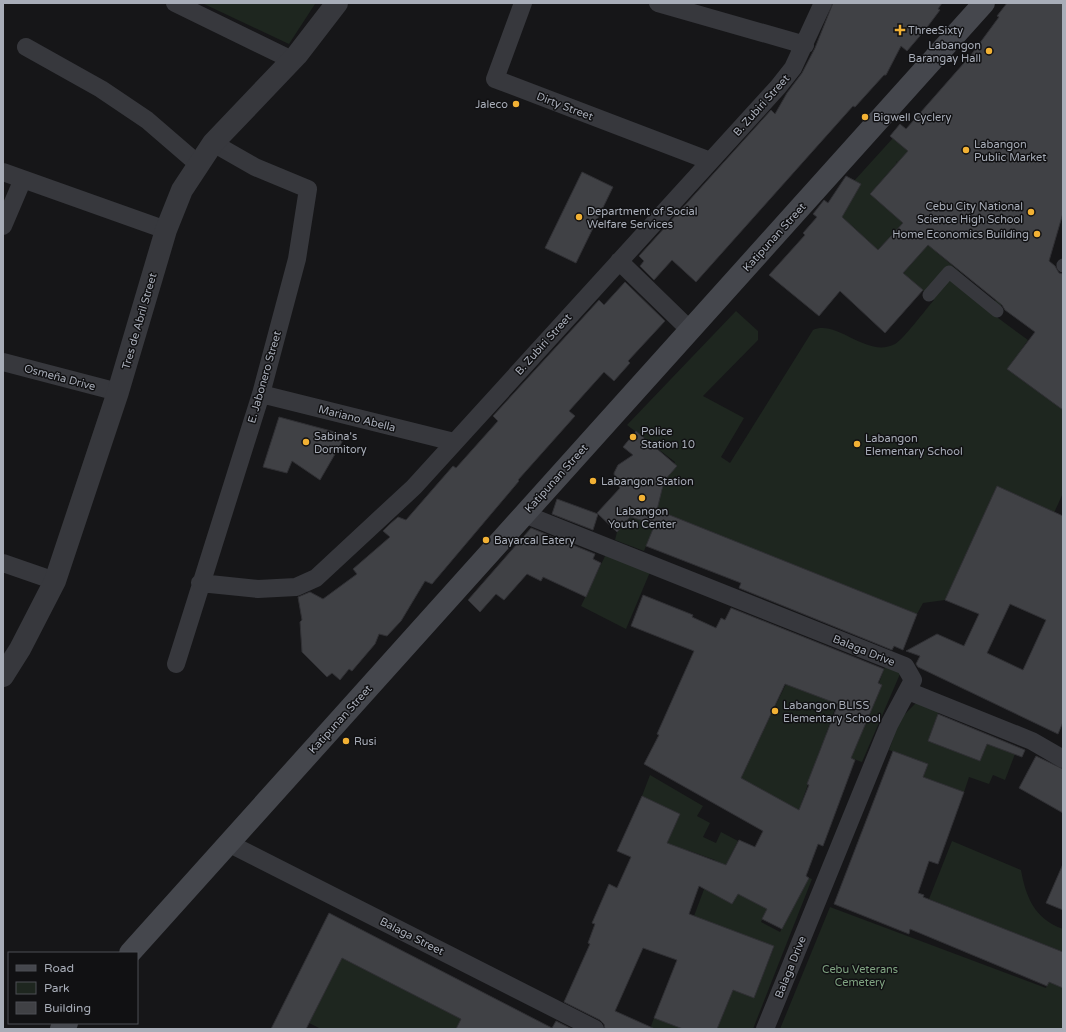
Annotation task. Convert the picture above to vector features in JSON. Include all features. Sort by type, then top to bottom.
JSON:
[{"type":"main road","name":"Katipunan Street","points":[[131,952],[984,3]]},
{"type":"street","points":[[176,3],[292,60]]},
{"type":"street","name":"Tres de Abril Street","points":[[3,676],[20,649],[55,581],[118,392],[166,230],[182,190],[213,143],[292,60],[337,3]]},
{"type":"street","name":"Dirty Street","points":[[523,3],[495,79],[710,161]]},
{"type":"street","points":[[658,3],[805,45]]},
{"type":"street","name":"B. Zubiri Street","points":[[200,583],[258,589],[296,588],[316,578],[414,487],[778,87],[793,68],[805,45],[823,3]]},
{"type":"street","points":[[26,47],[101,88],[147,120],[198,164]]},
{"type":"street","name":"E. Jabonero Street","points":[[176,664],[200,583],[261,394],[297,259],[308,189],[255,167],[213,143]]},
{"type":"street","points":[[3,172],[166,230]]},
{"type":"street","points":[[3,226],[23,179]]},
{"type":"street","points":[[619,261],[690,330]]},
{"type":"street","points":[[928,295],[949,272],[997,311]]},
{"type":"street","name":"Osmeña Drive","points":[[3,362],[118,392]]},
{"type":"street","name":"Mariano Abella","points":[[261,394],[454,442]]},
{"type":"street","name":"Balaga Drive","points":[[524,514],[905,666],[913,680],[889,725],[766,1029]]},
{"type":"street","points":[[3,563],[55,581]]},
{"type":"street","points":[[908,691],[1032,741],[1063,758]]},
{"type":"street","name":"Balaga Street","points":[[228,844],[595,1029]]},
{"type":"green space","points":[[202,3],[313,3],[315,4],[289,44]]},
{"type":"green space","points":[[893,138],[994,225],[1006,259],[896,161],[897,163],[870,194],[994,302],[1020,272],[1021,278],[994,315],[1028,340],[1008,369],[1063,410],[1063,493],[1036,553],[1030,501],[997,486],[945,600],[923,603],[917,614],[660,512],[644,551],[615,540],[617,532],[630,517],[653,523],[664,481],[675,462],[627,425],[736,311],[758,331],[758,340],[703,396],[744,418],[721,457],[730,463],[813,330],[822,328],[832,330],[874,347],[884,347],[895,344],[899,341],[934,300],[903,273],[924,249],[899,227],[878,250],[850,224],[816,262],[796,245]]},
{"type":"green space","points":[[606,554],[650,572],[626,629],[581,606]]},
{"type":"green space","points":[[887,661],[903,667],[862,762],[821,747],[798,813],[726,770],[749,760],[786,684],[837,703],[826,734],[856,746],[882,685],[879,683]]},
{"type":"green space","points":[[917,702],[939,711],[928,741],[980,761],[987,744],[1015,754],[1005,780],[993,775],[989,784],[969,777],[964,792],[923,777],[927,764],[889,750],[900,719]]},
{"type":"green space","points":[[650,775],[703,806],[697,816],[710,823],[703,837],[716,843],[721,832],[738,841],[712,893],[732,904],[741,886],[771,902],[761,922],[780,932],[809,878],[812,879],[753,1029],[717,1029],[733,990],[754,998],[774,947],[694,916],[715,860],[687,850],[674,885],[661,856],[680,814],[642,796]]},
{"type":"green space","name":"Cebu Veterans Cemetery","points":[[952,841],[1021,870],[1026,890],[1033,906],[1045,920],[1063,929],[1063,1029],[780,1029],[830,907],[1046,988],[1061,951],[1002,928],[988,962],[983,958],[996,926],[929,899]]},
{"type":"green space","points":[[342,958],[461,1019],[456,1029],[321,1029],[309,1023]]},
{"type":"green space","points":[[654,1018],[683,1029],[650,1029]]},
{"type":"building","points":[[833,3],[942,3],[938,9],[940,10],[907,51],[901,46],[886,75],[884,75],[855,107],[853,106],[696,282],[672,260],[654,280],[640,266],[644,261],[639,256],[771,110],[775,114],[787,93],[802,73],[815,48]]},
{"type":"building","points":[[1007,3],[1063,3],[1063,213],[1049,261],[1055,266],[1059,273],[1063,274],[1063,410],[1007,369],[1035,332],[1005,310],[1002,305],[928,245],[903,273],[923,290],[885,333],[840,291],[819,316],[769,275],[805,235],[803,233],[817,217],[813,214],[824,200],[828,203],[846,176],[861,184],[842,217],[878,250],[903,223],[870,194],[908,151],[890,136],[900,124],[906,129],[971,55],[999,17],[997,16]]},
{"type":"building","name":"Department of Social Welfare Services","points":[[582,172],[613,187],[576,263],[545,248]]},
{"type":"building","points":[[625,282],[665,321],[628,361],[630,363],[614,381],[604,372],[569,411],[575,416],[518,480],[519,481],[432,584],[425,581],[401,621],[387,636],[379,634],[375,644],[352,671],[349,669],[340,680],[332,673],[327,677],[302,652],[300,622],[302,620],[298,597],[310,592],[323,599],[357,574],[353,569],[390,537],[383,531],[398,517],[406,520],[453,466],[456,468],[498,421],[493,416],[599,300],[604,305]]},
{"type":"building","name":"Sabina's Dormitory","points":[[279,417],[346,435],[320,480],[292,461],[287,473],[263,467]]},
{"type":"building","points":[[636,431],[677,466],[664,481],[657,510],[917,614],[903,650],[894,646],[892,650],[739,588],[741,583],[646,546],[655,524],[630,517],[617,532],[597,513],[620,488],[615,481],[614,473],[618,465],[633,455],[623,447]]},
{"type":"building","points":[[997,486],[1063,516],[1063,722],[1058,734],[918,667],[916,664],[920,656],[906,651],[937,634],[964,646],[979,614],[945,600]],"holes":[[[1010,604],[1046,620],[1023,670],[987,653]]]},
{"type":"building","points":[[557,499],[598,514],[593,530],[552,514]]},
{"type":"building","points":[[531,528],[595,554],[593,559],[601,563],[586,597],[543,577],[541,581],[527,574],[504,600],[496,594],[480,612],[468,600]]},
{"type":"building","points":[[643,595],[693,615],[692,617],[716,628],[721,618],[725,620],[731,608],[884,669],[878,683],[882,685],[851,758],[855,760],[823,846],[818,844],[806,876],[809,878],[782,929],[762,919],[767,909],[738,894],[732,904],[699,886],[689,914],[774,946],[754,998],[733,990],[717,1029],[683,1029],[654,1018],[677,960],[643,948],[615,1011],[655,1029],[605,1029],[604,1024],[600,1020],[564,1002],[590,944],[588,943],[595,924],[592,923],[609,884],[617,888],[631,857],[617,851],[642,796],[680,814],[667,843],[726,865],[739,840],[755,847],[763,831],[644,764],[659,735],[657,734],[694,651],[631,626]],"holes":[[[785,684],[838,704],[807,784],[809,785],[799,810],[741,778]]]},
{"type":"building","points":[[938,714],[1025,750],[1022,757],[987,744],[980,761],[928,741]]},
{"type":"building","points":[[893,751],[928,764],[923,777],[964,792],[938,864],[929,861],[918,893],[924,895],[923,897],[1063,952],[1063,988],[1049,982],[1047,986],[910,929],[909,934],[834,904]]},
{"type":"building","points":[[1036,756],[1063,769],[1063,813],[1019,788]]},
{"type":"building","points":[[1063,864],[1063,910],[1046,903]]},
{"type":"building","points":[[329,913],[552,1028],[556,1021],[572,1029],[456,1029],[461,1019],[342,958],[306,1029],[271,1029]]},
{"type":"place","name":"ThreeSixty","points":[[900,30]]},
{"type":"place","name":"Labangon Barangay Hall","points":[[989,51]]},
{"type":"place","name":"Jaleco","points":[[516,104]]},
{"type":"place","name":"Bigwell Cyclery","points":[[865,117]]},
{"type":"place","name":"Labangon Public Market","points":[[966,150]]},
{"type":"place","name":"Cebu City National Science High School","points":[[1031,212]]},
{"type":"place","name":"Department of Social Welfare Services","points":[[579,217]]},
{"type":"place","name":"Home Economics Building","points":[[1037,234]]},
{"type":"place","name":"Police Station 10","points":[[633,437]]},
{"type":"place","name":"Sabina's Dormitory","points":[[306,442]]},
{"type":"place","name":"Labangon Elementary School","points":[[857,444]]},
{"type":"place","name":"Labangon Station","points":[[593,481]]},
{"type":"place","name":"Labangon Youth Center","points":[[642,498]]},
{"type":"place","name":"Bayarcal Eatery","points":[[486,540]]},
{"type":"place","name":"Labangon BLISS Elementary School","points":[[775,711]]},
{"type":"place","name":"Rusi","points":[[346,741]]}]
